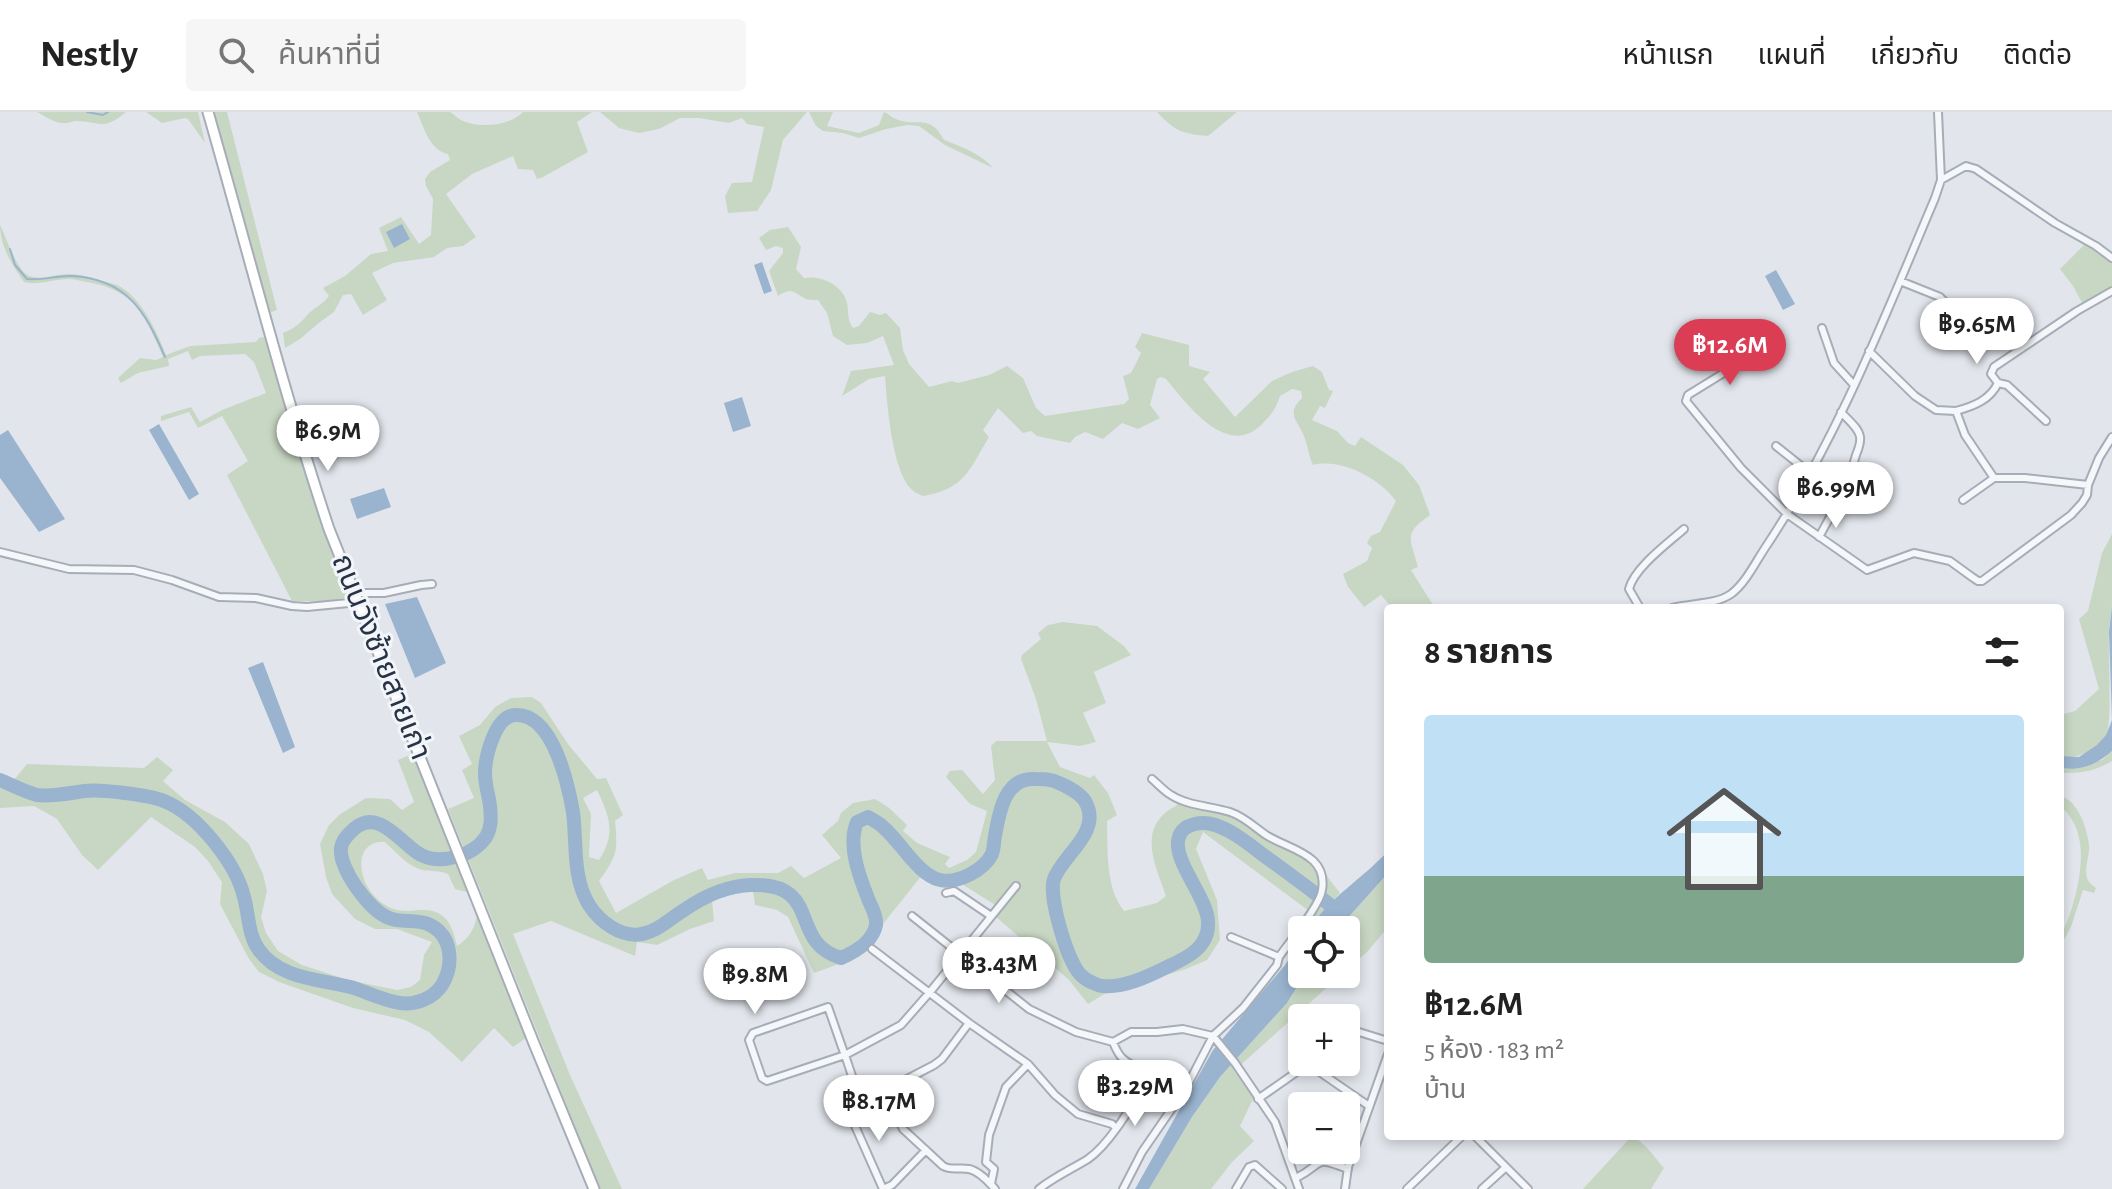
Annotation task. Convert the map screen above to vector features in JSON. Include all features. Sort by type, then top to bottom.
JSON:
[{"type":"main road","name":"ถนนวังซ้ายสายเก่า","points":[[208,112],[304,453],[329,529],[594,1189]]},
{"type":"street","points":[[1685,604],[1714,601],[1728,596],[1739,586],[1810,473],[1854,385],[1935,198],[1941,180],[1938,112]]},
{"type":"street","points":[[1941,180],[1966,166],[1976,169],[2112,258]]},
{"type":"street","points":[[1900,281],[1940,297],[1958,315]]},
{"type":"street","points":[[2046,421],[2007,385],[1998,383],[1991,374],[1994,367],[2112,291]]},
{"type":"street","points":[[1822,328],[1834,363],[1854,385]]},
{"type":"street","points":[[1869,351],[1915,396],[1936,410],[1956,411],[1977,405],[1990,395],[1998,383]]},
{"type":"street","points":[[1756,353],[1688,395],[1686,401],[1741,468],[1787,514],[1867,570],[1914,553],[1950,561],[1982,581],[2071,515],[2082,503],[2099,458],[2112,437]]},
{"type":"street","points":[[1956,411],[1965,435],[1994,478]]},
{"type":"street","points":[[1819,537],[1840,500],[1860,443],[1861,435],[1841,412]]},
{"type":"street","points":[[1776,446],[1810,473]]},
{"type":"street","points":[[1963,500],[1994,478],[2088,485]]},
{"type":"street","points":[[1637,604],[1630,593],[1630,582],[1684,529]]},
{"type":"street","points":[[0,552],[69,569],[134,570],[219,597],[256,598],[292,606],[307,607],[432,584]]},
{"type":"street","points":[[1123,1189],[1142,1152],[1182,1095],[1216,1038],[1277,965],[1279,957],[1319,900],[1324,878],[1310,857],[1269,837],[1250,822],[1230,812],[1172,796],[1152,779]]},
{"type":"street","points":[[926,1150],[892,1185],[883,1189],[852,1119],[861,1111],[861,1103],[845,1055],[828,1007],[749,1036],[764,1081],[845,1055],[901,1025],[1016,886]]},
{"type":"street","points":[[946,893],[954,891],[991,916]]},
{"type":"street","points":[[912,916],[1029,1009],[1076,1032],[1113,1042],[1131,1032],[1183,1029],[1216,1038],[1275,1122],[1299,1189]]},
{"type":"street","points":[[1231,937],[1279,957]]},
{"type":"street","points":[[872,949],[1028,1064],[1055,1095],[1078,1114],[1116,1128]]},
{"type":"street","points":[[861,1103],[942,1059],[969,1023]]},
{"type":"street","points":[[1360,1032],[1384,1040]]},
{"type":"street","points":[[1039,1189],[1091,1157],[1116,1128],[1146,1082],[1147,1076],[1143,1071],[1119,1056],[1113,1042]]},
{"type":"street","points":[[993,1187],[994,1169],[986,1162],[989,1135],[1006,1087],[1028,1064]]},
{"type":"street","points":[[1345,1189],[1348,1169],[1384,1065]]},
{"type":"street","points":[[1258,1099],[1290,1076]]},
{"type":"street","points":[[1326,1076],[1369,1106]]},
{"type":"street","points":[[884,1091],[903,1129],[926,1150],[949,1169],[974,1170],[993,1187]]},
{"type":"street","points":[[1407,1189],[1458,1140]]},
{"type":"street","points":[[1479,1140],[1528,1189]]},
{"type":"street","points":[[1296,1178],[1320,1161],[1326,1160],[1348,1169]]},
{"type":"street","points":[[1236,1189],[1249,1167],[1255,1165],[1282,1189]]},
{"type":"street","points":[[1482,1189],[1505,1168]]},
{"type":"green space","points":[[37,112],[126,112],[112,122],[101,124],[59,123]]},
{"type":"green space","points":[[146,112],[198,112],[205,143],[188,119],[162,123]]},
{"type":"green space","points":[[213,112],[227,112],[277,310],[269,313]]},
{"type":"green space","points":[[417,112],[450,112],[468,123],[485,125],[502,123],[523,112],[592,112],[577,122],[588,152],[537,179],[533,170],[518,169],[513,156],[472,174],[446,194],[476,237],[463,246],[447,248],[434,257],[393,263],[372,273],[387,300],[363,315],[351,294],[343,295],[334,312],[285,348],[283,333],[298,325],[327,299],[329,296],[323,288],[345,276],[371,254],[388,251],[379,228],[401,217],[419,244],[431,235],[433,199],[425,179],[430,172],[450,160],[448,154],[432,143]]},
{"type":"green space","points":[[600,112],[807,112],[783,140],[771,190],[757,211],[728,213],[725,196],[732,183],[752,182],[764,127],[747,124],[742,118],[729,123],[680,118],[659,129],[639,133],[619,128]]},
{"type":"green space","points":[[809,112],[833,112],[827,126],[859,133],[879,125],[884,112],[903,121],[928,123],[944,140],[977,154],[993,168],[945,145],[919,126],[886,129],[859,138],[823,131],[816,126]]},
{"type":"green space","points":[[1157,112],[1237,112],[1208,136],[1180,130]]},
{"type":"green space","points":[[0,225],[15,259],[26,274],[41,278],[80,275],[126,290],[147,316],[166,355],[190,346],[256,342],[264,337],[313,496],[350,597],[292,601],[227,475],[248,461],[222,416],[198,428],[189,412],[161,421],[161,416],[191,407],[200,422],[266,393],[254,362],[245,354],[200,356],[192,360],[188,351],[168,359],[169,366],[138,373],[121,383],[118,378],[140,358],[156,360],[163,357],[144,317],[127,298],[103,286],[68,279],[24,282],[4,248]]},
{"type":"green space","points":[[788,227],[801,247],[796,269],[804,278],[824,280],[841,291],[853,328],[859,326],[870,312],[886,313],[900,328],[903,350],[909,364],[929,387],[989,375],[1007,366],[1023,378],[1036,408],[1045,416],[1124,404],[1129,399],[1123,376],[1131,373],[1141,353],[1135,347],[1142,333],[1189,345],[1189,366],[1210,372],[1203,379],[1235,417],[1272,381],[1313,366],[1322,372],[1329,390],[1333,391],[1325,408],[1320,406],[1312,420],[1337,431],[1355,446],[1361,437],[1403,465],[1419,485],[1430,515],[1412,532],[1411,543],[1418,567],[1411,570],[1432,604],[1389,604],[1381,595],[1364,607],[1348,587],[1343,574],[1367,561],[1372,548],[1367,543],[1371,536],[1380,532],[1396,501],[1380,485],[1359,472],[1335,464],[1313,465],[1294,414],[1302,398],[1301,391],[1292,389],[1280,396],[1263,423],[1250,433],[1236,436],[1209,425],[1161,377],[1157,379],[1150,405],[1160,418],[1138,429],[1122,423],[1103,439],[1085,432],[1070,443],[1037,436],[1031,431],[1023,433],[998,408],[983,430],[989,437],[964,476],[948,488],[923,496],[911,489],[899,467],[889,419],[885,376],[869,379],[842,396],[851,371],[894,365],[883,336],[867,343],[847,345],[833,336],[827,313],[818,300],[807,299],[790,291],[778,296],[769,271],[783,253],[783,248],[776,246],[766,250],[759,238],[770,230]]},
{"type":"green space","points":[[2089,240],[2112,254],[2112,296],[2086,310],[2060,269]]},
{"type":"green space","points":[[2112,534],[2107,733],[2087,752],[2064,757],[2064,714],[2075,711],[2099,689],[2079,619],[2088,611],[2102,553]]},
{"type":"green space","points":[[1063,622],[1097,626],[1131,655],[1094,672],[1106,703],[1083,713],[1096,742],[1080,746],[1047,742],[1060,767],[1090,778],[1094,775],[1108,793],[1117,815],[1107,821],[1109,868],[1113,891],[1124,911],[1157,903],[1166,896],[1153,856],[1152,835],[1161,817],[1184,797],[1238,812],[1268,833],[1308,852],[1340,893],[1316,916],[1203,832],[1196,849],[1217,900],[1220,940],[1207,960],[1106,993],[1088,1004],[1069,980],[995,916],[1000,908],[946,874],[922,875],[856,958],[814,973],[788,917],[777,910],[755,905],[753,891],[732,893],[712,900],[714,921],[657,945],[637,942],[635,956],[551,921],[513,934],[570,1075],[622,1189],[600,1189],[448,809],[474,798],[462,770],[472,764],[459,736],[480,725],[495,707],[511,698],[532,697],[541,703],[568,744],[597,779],[606,778],[623,815],[615,821],[613,859],[599,881],[616,913],[702,868],[708,880],[735,873],[778,873],[791,866],[804,878],[841,858],[822,835],[838,821],[841,813],[853,803],[875,799],[907,825],[903,831],[917,843],[950,857],[945,864],[949,868],[976,852],[987,811],[970,804],[946,777],[950,771],[962,770],[983,794],[995,780],[991,746],[996,741],[1047,741],[1021,659],[1041,639],[1038,633],[1048,625]],"holes":[[[597,790],[608,817],[609,834],[604,851],[599,860],[589,857],[591,814],[583,798]]]},
{"type":"green space","points":[[2112,751],[2112,761],[2099,768],[2064,773],[2064,768],[2102,760]]},
{"type":"green space","points":[[414,753],[467,892],[455,889],[448,874],[411,865],[385,842],[366,849],[362,870],[368,887],[386,905],[402,911],[430,910],[444,917],[452,928],[457,946],[470,933],[477,916],[526,1038],[513,1047],[494,1028],[462,1062],[429,1032],[405,1020],[353,1008],[259,972],[220,904],[222,882],[208,861],[195,847],[151,817],[98,870],[82,855],[57,819],[34,806],[0,808],[0,773],[13,781],[27,764],[144,768],[157,757],[173,770],[163,781],[185,800],[225,822],[249,844],[267,891],[261,917],[266,933],[278,951],[302,965],[348,980],[397,990],[411,987],[420,980],[424,955],[432,942],[397,929],[375,929],[355,919],[332,894],[320,844],[329,825],[339,815],[366,798],[390,799],[402,810],[414,802],[398,760]]},
{"type":"green space","points":[[2064,798],[2077,809],[2084,823],[2089,845],[2087,878],[2096,888],[2094,893],[2083,890],[2064,940],[2064,929],[2078,884],[2081,856],[2080,842],[2070,816],[2064,810]]},
{"type":"green space","points":[[1384,877],[1384,932],[1360,958],[1360,916],[1350,916]]},
{"type":"green space","points":[[1296,988],[1326,988],[1309,1004],[1288,1004],[1288,1022],[1234,1071],[1254,1097],[1240,1126],[1254,1141],[1211,1189],[1149,1189],[1220,1077],[1287,1003]]},
{"type":"green space","points":[[1628,1140],[1638,1140],[1664,1168],[1651,1189],[1583,1189]]},
{"type":"water","points":[[402,224],[410,239],[394,248],[386,232]]},
{"type":"water","points":[[762,262],[772,291],[764,294],[754,265]]},
{"type":"water","points":[[1776,270],[1795,304],[1783,310],[1765,276]]},
{"type":"water","points":[[742,397],[751,426],[733,432],[724,403]]},
{"type":"water","points":[[159,424],[199,494],[189,500],[149,430]]},
{"type":"water","points":[[8,430],[65,519],[39,532],[0,478],[0,435]]},
{"type":"water","points":[[384,488],[391,507],[357,519],[350,499]]},
{"type":"water","points":[[417,597],[446,663],[415,678],[385,604]]},
{"type":"water","points":[[2112,606],[2112,720],[2109,632]]},
{"type":"water","points":[[263,662],[295,747],[283,753],[248,668]]},
{"type":"water","points":[[2112,720],[2112,751],[2088,766],[2064,768],[2064,756],[2079,757],[2106,735]]},
{"type":"water","points":[[1384,855],[1384,877],[1350,916],[1319,916]]},
{"type":"water","points":[[1288,960],[1288,988],[1296,988],[1287,1003],[1220,1077],[1149,1189],[1135,1189],[1213,1050]]},
{"type":"waterway","points":[[87,112],[103,115],[108,112]]},
{"type":"waterway","points":[[10,249],[15,265],[27,279],[61,276],[91,278],[120,291],[132,300],[150,325],[165,357]]},
{"type":"waterway","points":[[0,780],[37,795],[113,792],[157,799],[177,807],[202,828],[233,869],[244,897],[253,938],[268,960],[290,973],[400,1003],[423,1000],[442,985],[448,969],[447,943],[428,924],[389,918],[373,907],[345,867],[341,848],[343,842],[354,829],[372,822],[429,858],[456,857],[480,844],[486,837],[491,818],[485,774],[489,748],[502,722],[516,715],[529,718],[540,726],[563,769],[573,812],[580,883],[589,905],[605,923],[626,934],[653,930],[699,901],[724,890],[750,885],[773,887],[788,893],[797,903],[814,939],[825,950],[841,958],[867,941],[876,925],[856,862],[853,841],[857,822],[868,817],[874,820],[924,872],[940,880],[955,880],[970,874],[988,860],[993,852],[1005,798],[1017,784],[1035,779],[1050,780],[1079,794],[1090,815],[1084,835],[1058,870],[1053,888],[1057,914],[1071,959],[1082,976],[1095,984],[1111,986],[1136,981],[1182,960],[1201,945],[1208,930],[1206,911],[1184,867],[1178,846],[1181,832],[1194,824],[1215,825],[1236,835],[1339,912]]}]
